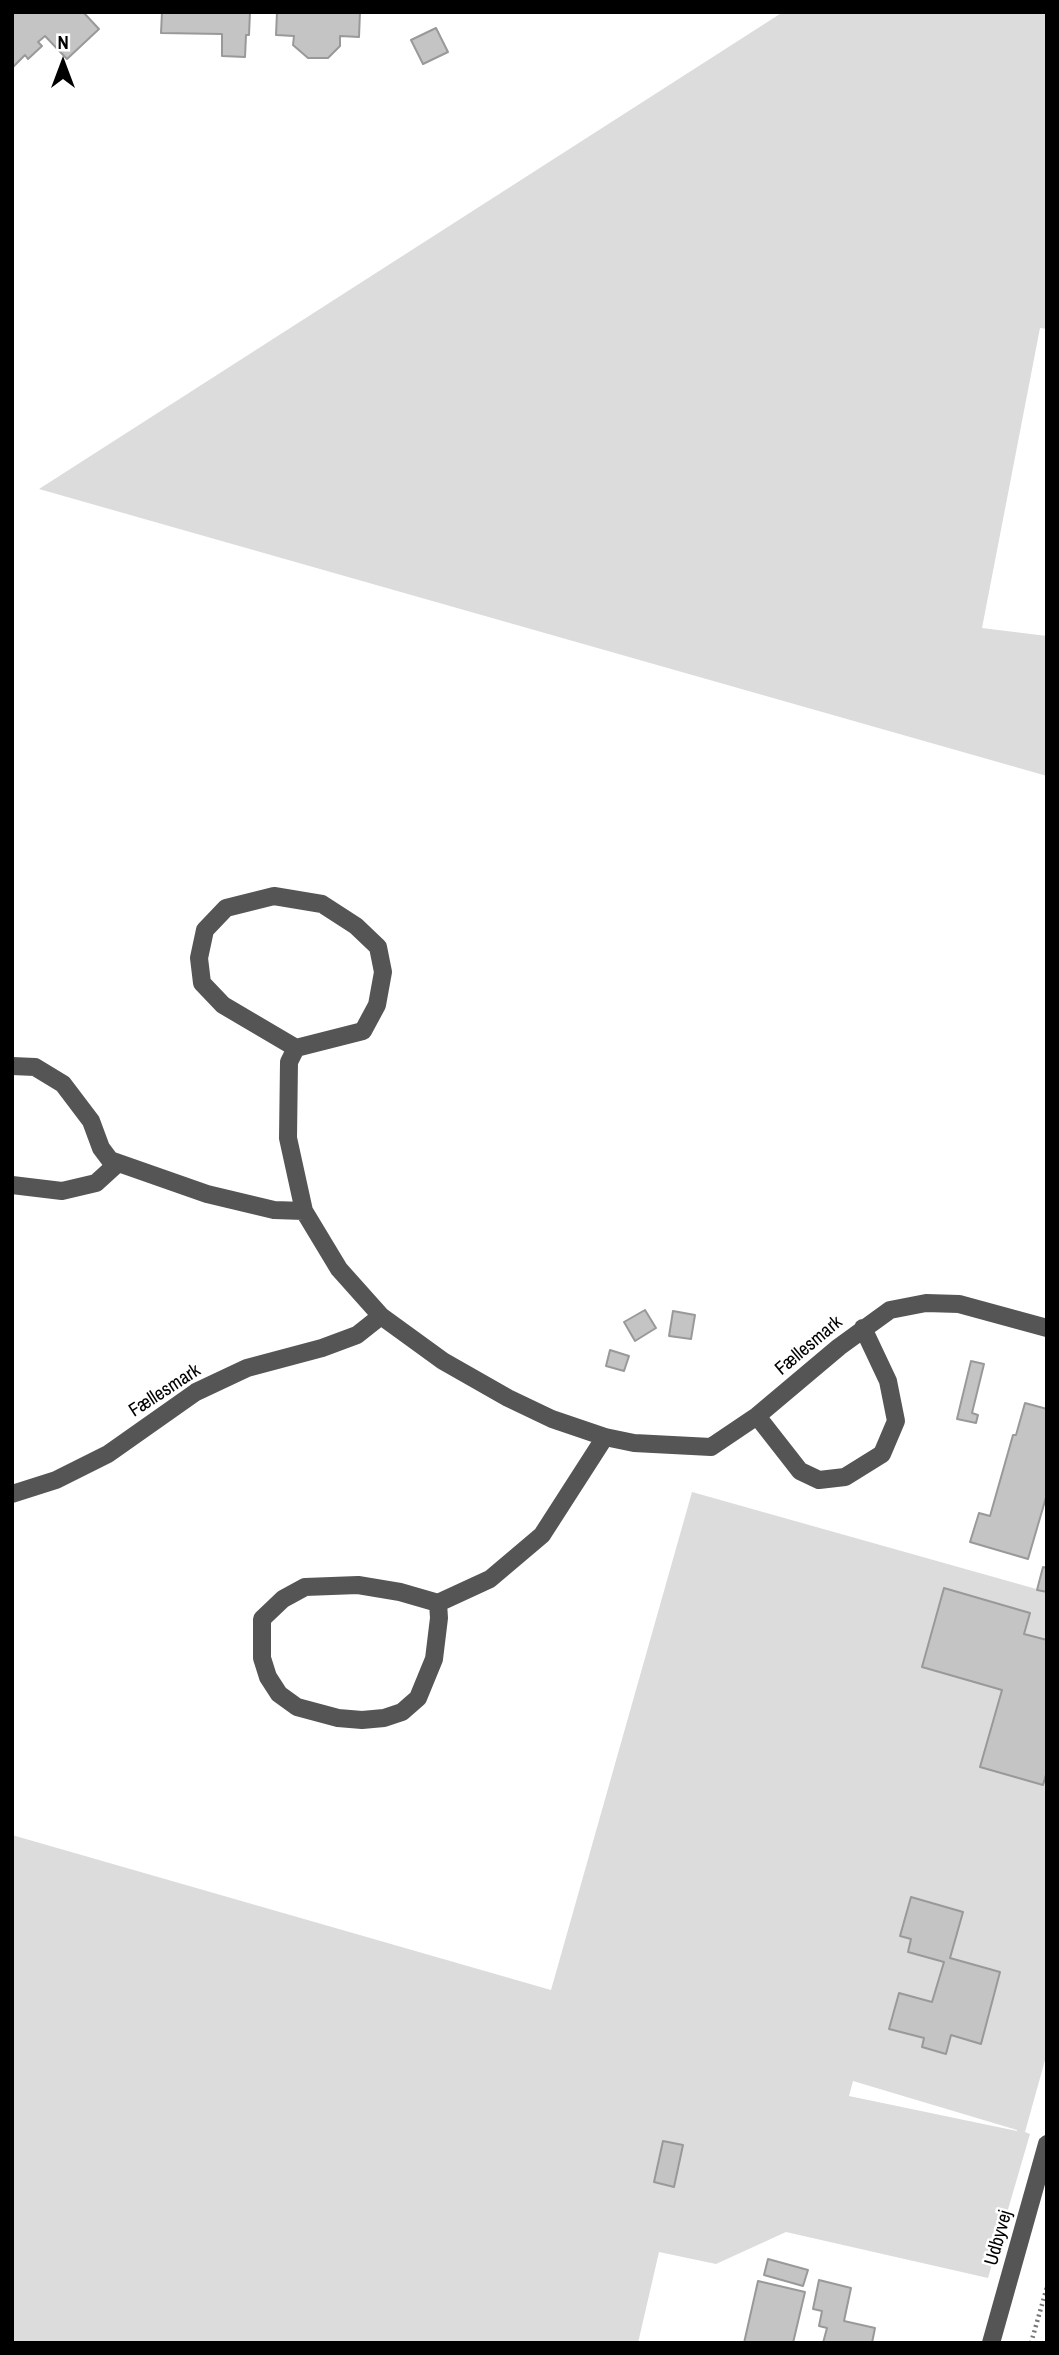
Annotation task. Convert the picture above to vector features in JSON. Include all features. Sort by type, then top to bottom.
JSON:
[{"type":"street","points":[[274,896],[322,904],[356,926],[378,947],[383,972],[377,1005],[363,1031],[296,1048],[223,1005],[202,983],[199,958],[205,930],[226,908],[274,896]]},
{"type":"street","name":"Fællesmark","points":[[296,1048],[289,1062],[288,1138],[304,1211],[339,1269],[381,1316],[443,1361],[508,1398],[552,1419],[605,1437],[634,1443],[711,1447],[757,1416],[863,1328],[890,1310],[926,1304],[959,1304],[1047,1328]]},
{"type":"street","points":[[12,1066],[35,1067],[63,1084],[91,1121],[101,1148],[110,1160],[207,1194],[274,1210],[304,1211]]},
{"type":"street","points":[[12,1185],[62,1191],[96,1183],[118,1163]]},
{"type":"street","name":"Fællesmark","points":[[12,1494],[56,1480],[108,1454],[195,1392],[247,1368],[322,1348],[357,1335],[381,1316]]},
{"type":"street","points":[[757,1416],[800,1471],[819,1480],[845,1477],[882,1454],[897,1421],[888,1381],[863,1328]]},
{"type":"street","points":[[438,1603],[434,1660],[418,1698],[402,1712],[384,1718],[362,1720],[326,1715],[297,1707],[279,1694],[268,1677],[262,1658],[262,1619],[283,1599],[305,1587],[358,1585],[400,1592],[438,1603],[490,1579],[542,1535],[605,1437]]},
{"type":"street","name":"Udbyvej","points":[[991,2343],[1047,2144]]},
{"type":"path","points":[[1031,2343],[1047,2287]]},
{"type":"shaded area","points":[[783,12],[1047,12],[1047,329],[1040,328],[982,628],[1047,636],[1047,776],[39,489]]},
{"type":"shaded area","points":[[692,1492],[1047,1592],[1047,2053],[1025,2132],[1030,2134],[988,2278],[786,2232],[716,2264],[659,2252],[638,2343],[12,2343],[12,1835],[551,1990]],"holes":[[[853,2081],[1017,2131],[849,2096]]]},
{"type":"building","points":[[12,12],[83,12],[99,29],[67,59],[45,36],[38,42],[42,46],[28,59],[25,55],[12,68]]},
{"type":"building","points":[[162,12],[250,12],[245,57],[222,56],[222,34],[161,33]]},
{"type":"building","points":[[277,12],[360,12],[359,37],[340,36],[340,46],[328,58],[308,58],[293,45],[294,36],[276,35]]},
{"type":"building","points":[[436,28],[448,52],[423,64],[411,40]]},
{"type":"building","points":[[645,1310],[656,1328],[635,1341],[624,1322]]},
{"type":"building","points":[[673,1311],[695,1315],[691,1339],[669,1336]]},
{"type":"building","points":[[610,1350],[629,1356],[624,1371],[606,1366]]},
{"type":"building","points":[[971,1361],[984,1364],[972,1413],[978,1415],[976,1423],[957,1419]]},
{"type":"building","points":[[1025,1403],[1047,1409],[1047,1494],[1028,1559],[970,1542],[979,1513],[990,1516]]},
{"type":"building","points":[[1043,1567],[1047,1568],[1047,1592],[1037,1590]]},
{"type":"building","points":[[944,1588],[1030,1613],[1024,1634],[1047,1640],[1047,1771],[1043,1785],[980,1767],[1002,1690],[922,1667]]},
{"type":"building","points":[[911,1897],[963,1912],[950,1958],[1000,1972],[981,2044],[951,2035],[946,2054],[922,2047],[924,2038],[889,2029],[899,1993],[932,2002],[944,1962],[908,1952],[911,1939],[900,1936]]},
{"type":"building","points":[[663,2141],[683,2145],[674,2187],[654,2182]]},
{"type":"building","points":[[768,2259],[808,2270],[803,2286],[764,2275]]},
{"type":"building","points":[[819,2280],[851,2288],[844,2321],[875,2328],[872,2343],[823,2343],[827,2328],[819,2326],[822,2311],[813,2309]]},
{"type":"building","points":[[758,2281],[805,2292],[793,2343],[744,2343]]}]
